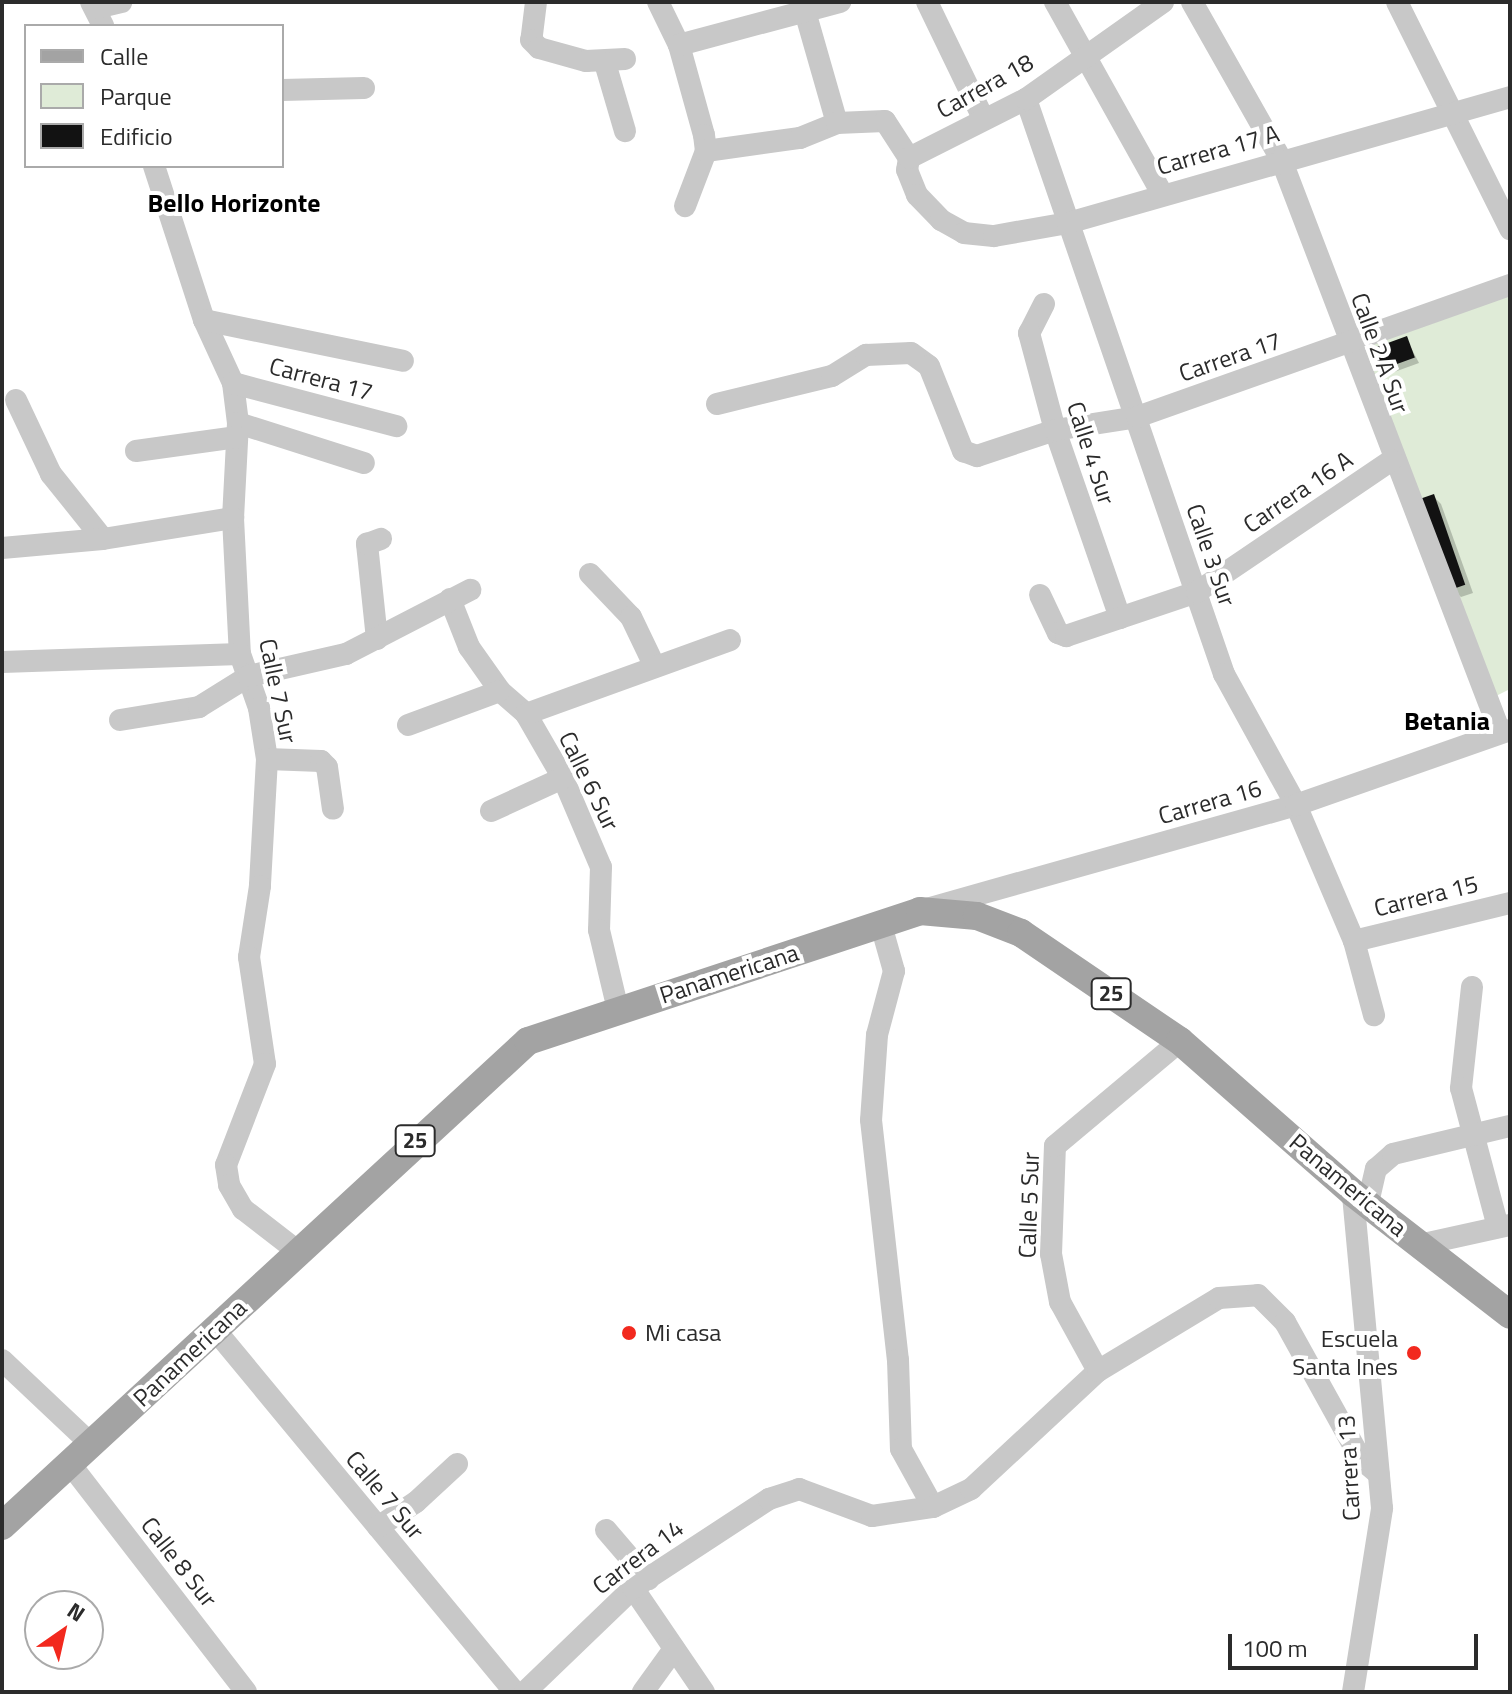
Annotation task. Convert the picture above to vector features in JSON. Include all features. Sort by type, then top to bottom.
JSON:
[{"type":"main road","name":"Panamericana","points":[[5,1519],[216,1331],[296,1250],[528,1041],[920,911],[977,916],[1021,933],[1180,1041],[1360,1198],[1510,1315]]},
{"type":"street","points":[[97,12],[121,2]]},
{"type":"street","points":[[536,2],[531,40],[539,48],[615,61],[625,131]]},
{"type":"street","points":[[658,2],[679,45],[706,151],[685,206]]},
{"type":"street","points":[[679,45],[790,12],[840,2]]},
{"type":"street","points":[[927,2],[983,118]]},
{"type":"street","points":[[1055,2],[1161,192]]},
{"type":"street","name":"Carrera 18","points":[[909,158],[1026,99],[1084,54],[1163,2]]},
{"type":"street","name":"Calle 2 A Sur","points":[[1192,2],[1281,159],[1392,460],[1505,731]]},
{"type":"street","points":[[1397,2],[1510,229]]},
{"type":"street","points":[[790,12],[837,123]]},
{"type":"street","points":[[284,90],[364,88]]},
{"type":"street","name":"Carrera 17 A","points":[[909,158],[907,170],[917,195],[941,220],[964,233],[994,236],[1068,223],[1161,192],[1452,109],[1510,97]]},
{"type":"street","name":"Calle 3 Sur","points":[[1026,99],[1224,674],[1296,805],[1354,941],[1374,1015]]},
{"type":"street","points":[[706,151],[800,138],[837,123],[885,121],[909,158]]},
{"type":"street","name":"Calle 7 Sur","points":[[155,168],[204,320],[233,383],[238,430],[233,518],[240,654],[249,676],[267,759],[260,886],[249,957],[265,1064],[226,1165],[229,1185],[243,1209],[296,1250]]},
{"type":"street","name":"Carrera 17","points":[[717,404],[832,376],[866,355],[911,353],[929,366],[963,451],[977,456],[1055,430],[1137,417],[1510,285]]},
{"type":"street","name":"Calle 4 Sur","points":[[1044,304],[1029,333],[1055,430],[1120,618]]},
{"type":"street","points":[[204,320],[403,361]]},
{"type":"street","name":"Carrera 17","points":[[233,383],[396,426]]},
{"type":"street","points":[[16,400],[51,474],[103,539]]},
{"type":"street","points":[[136,451],[238,430],[364,463]]},
{"type":"street","name":"Carrera 16 A","points":[[1040,595],[1058,633],[1066,636],[1197,592],[1392,460]]},
{"type":"street","points":[[2,548],[103,539],[233,518]]},
{"type":"street","points":[[120,720],[199,707],[249,676],[346,654],[377,639],[374,541]]},
{"type":"street","points":[[590,574],[631,617],[654,665]]},
{"type":"street","name":"Calle 6 Sur","points":[[377,639],[460,594],[469,647],[500,691],[526,714],[563,778],[601,867],[599,930],[618,1010]]},
{"type":"street","points":[[526,714],[654,665],[730,640]]},
{"type":"street","points":[[2,662],[240,654]]},
{"type":"street","points":[[408,725],[500,691]]},
{"type":"street","name":"Carrera 16","points":[[920,911],[1296,805],[1505,731]]},
{"type":"street","points":[[267,759],[321,761],[327,767],[333,809]]},
{"type":"street","points":[[491,811],[563,778]]},
{"type":"street","name":"Carrera 15","points":[[1354,941],[1510,903]]},
{"type":"street","points":[[881,925],[894,971],[877,1035],[873,1134],[898,1360],[901,1449],[933,1507],[971,1489],[1098,1371],[1219,1298],[1258,1295],[1285,1322],[1361,1459],[1379,1474]]},
{"type":"street","points":[[1419,1245],[1504,1226],[1472,1134],[1461,1088],[1472,987]]},
{"type":"street","name":"Calle 5 Sur","points":[[1098,1371],[1057,1290],[1051,1254],[1055,1146],[1180,1041]]},
{"type":"street","points":[[1360,1198],[1383,1161],[1510,1126]]},
{"type":"street","name":"Carrera 13","points":[[1353,1692],[1382,1508],[1360,1198]]},
{"type":"street","name":"Calle 7 Sur","points":[[216,1331],[515,1692]]},
{"type":"street","name":"Calle 8 Sur","points":[[2,1360],[81,1454],[246,1692]]},
{"type":"street","points":[[378,1527],[416,1502],[457,1464]]},
{"type":"street","name":"Carrera 14","points":[[525,1692],[640,1584],[769,1499],[799,1489],[872,1516],[933,1507]]},
{"type":"street","points":[[606,1530],[640,1584],[674,1649],[704,1692]]},
{"type":"street","points":[[643,1692],[674,1649]]},
{"type":"green space","points":[[1510,290],[1510,689],[1494,697],[1366,352],[1372,342]]},
{"type":"building","points":[[1407,336],[1415,358],[1379,371],[1371,349]]},
{"type":"building","points":[[1434,494],[1465,585],[1450,590],[1419,499]]},
{"type":"place","name":"Mi casa","points":[[629,1333]]},
{"type":"place","name":"Escuela Santa Ines","points":[[1414,1353]]},
{"type":"district","name":"Bello Horizonte","points":[[234,203]]},
{"type":"district","name":"Betania","points":[[1447,721]]}]
